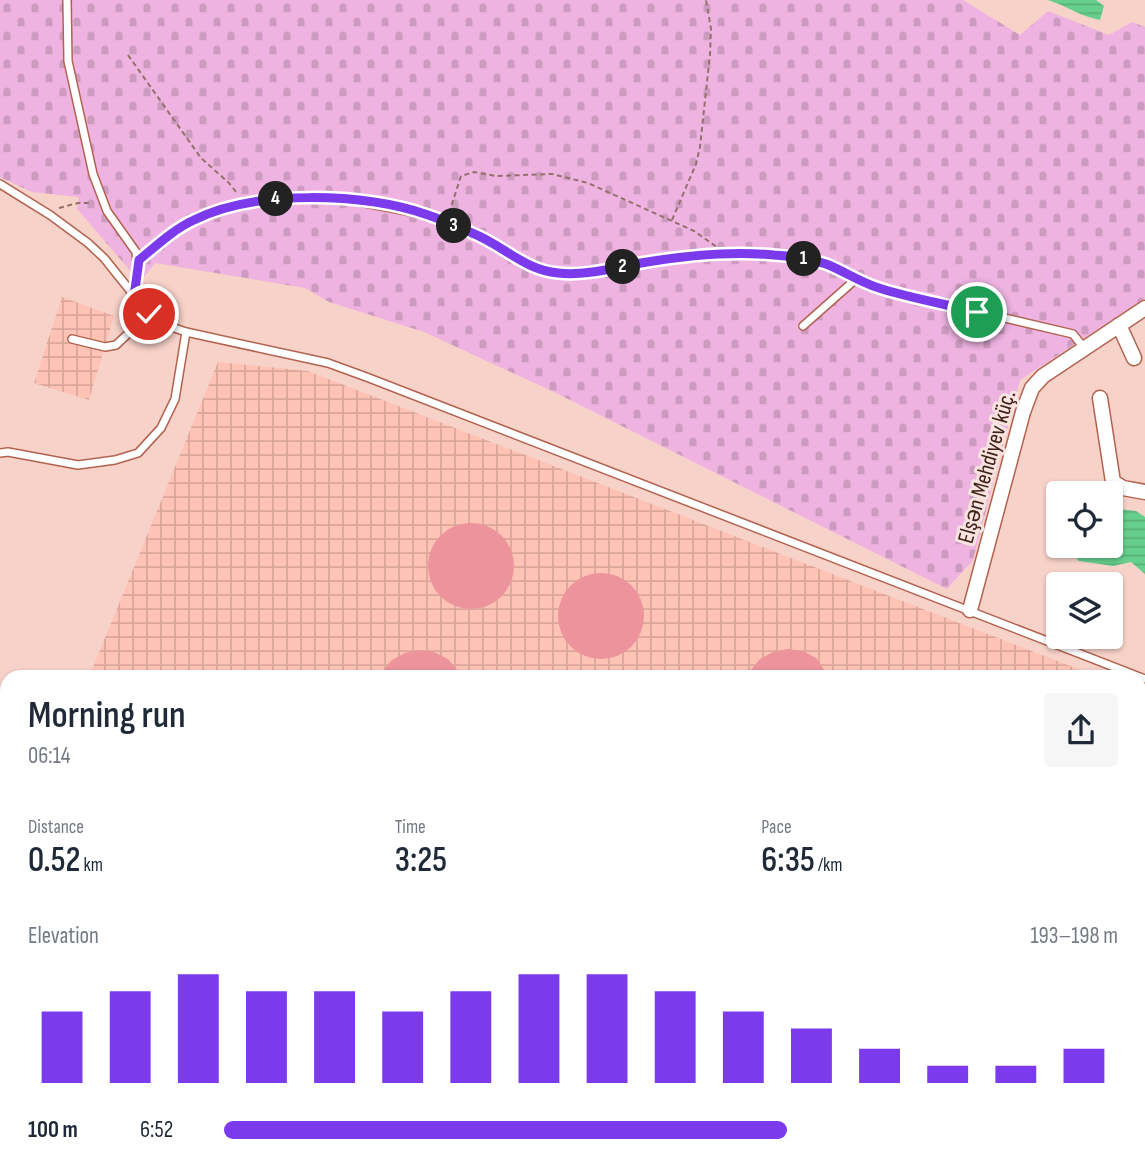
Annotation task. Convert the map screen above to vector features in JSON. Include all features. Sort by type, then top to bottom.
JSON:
[{"type":"street","name":"Elşən Mehdiyev küç.","points":[[970,610],[1028,395],[1049,371],[1145,308]]},
{"type":"street","points":[[1119,325],[1134,358]]},
{"type":"street","points":[[1100,398],[1113,482],[1123,488],[1145,492]]},
{"type":"lane","points":[[67,0],[68,61],[93,174],[103,203],[139,260],[134,297]]},
{"type":"lane","points":[[0,184],[89,243],[149,314],[163,324],[186,332],[328,363],[1122,670]]},
{"type":"lane","points":[[139,260],[192,220],[244,202],[316,197],[350,200],[427,215],[480,236],[537,270],[556,273],[574,274],[641,263],[724,256],[773,255],[809,260],[827,264],[881,289],[1073,334],[1084,348]]},
{"type":"lane","points":[[803,326],[856,279]]},
{"type":"lane","points":[[72,339],[105,347],[116,345],[149,314]]},
{"type":"lane","points":[[0,453],[8,452],[78,466],[138,453],[161,428],[175,399],[186,332]]},
{"type":"path","points":[[672,220],[696,164],[700,147],[710,54],[711,29],[706,0]]},
{"type":"path","points":[[128,55],[201,158],[229,183],[244,202]]},
{"type":"path","points":[[446,223],[461,176],[474,172],[496,176],[552,174],[588,183],[695,230],[715,244],[724,256]]},
{"type":"path","points":[[50,215],[64,206],[103,203]]},
{"type":"shaded area","points":[[1048,0],[1096,0],[1104,6],[1100,20]]},
{"type":"shaded area","points":[[62,297],[114,316],[89,400],[34,383]]},
{"type":"shaded area","points":[[218,362],[308,371],[1081,670],[92,670]]},
{"type":"shaded area","points":[[1123,509],[1136,511],[1145,517],[1145,574],[1131,562],[1113,566],[1079,561],[1076,558],[1123,558]]},
{"type":"green space","points":[[0,0],[963,0],[1020,35],[1048,11],[1109,35],[1132,22],[1145,27],[1145,298],[1020,380],[973,560],[947,589],[554,392],[424,332],[329,302],[305,288],[155,263],[140,282],[77,209],[79,197],[32,192],[0,177]]},
{"type":"building","points":[[471,523],[488,526],[502,535],[511,549],[514,566],[511,583],[502,597],[488,606],[471,609],[454,606],[440,597],[431,583],[428,566],[431,549],[440,535],[454,526]]},
{"type":"building","points":[[601,573],[618,576],[632,585],[641,599],[644,616],[641,633],[632,647],[618,656],[601,659],[584,656],[570,647],[561,633],[558,616],[561,599],[570,585],[584,576]]},
{"type":"building","points":[[788,649],[803,651],[816,658],[824,670],[751,670],[760,659],[773,652]]},
{"type":"building","points":[[420,650],[434,652],[448,659],[457,670],[384,670],[392,660],[405,653]]},
{"type":"route","points":[[149,314],[134,297],[139,260],[192,220],[244,202],[316,197],[350,200],[427,215],[480,236],[537,270],[574,274],[671,259],[743,254],[773,255],[827,264],[881,289],[977,312]]}]
